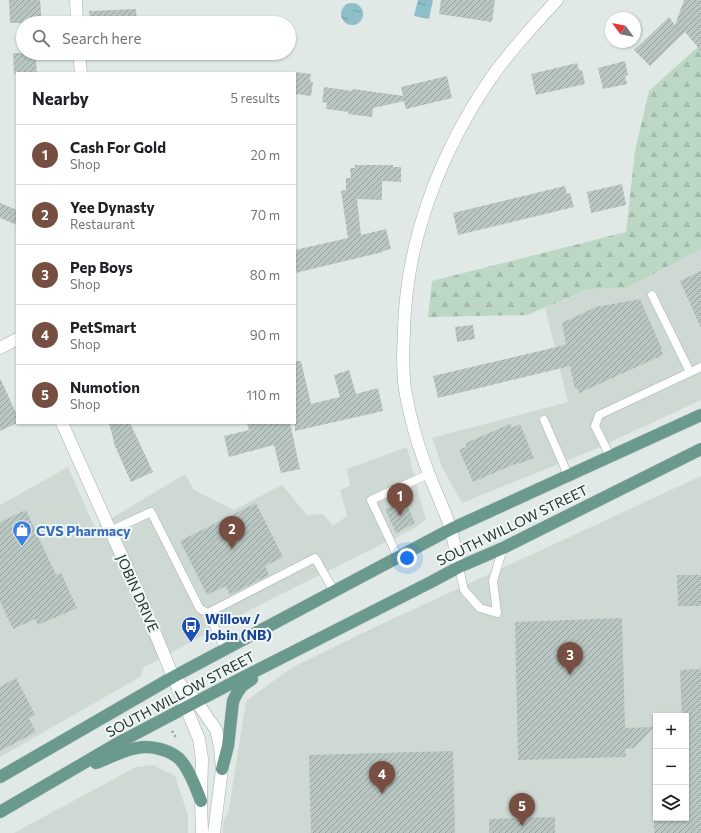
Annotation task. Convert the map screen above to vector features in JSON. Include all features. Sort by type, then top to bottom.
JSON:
[{"type":"main road","name":"SOUTH WILLOW STREET","points":[[0,777],[173,677],[451,529],[701,415]]},
{"type":"main road","name":"SOUTH WILLOW STREET","points":[[0,812],[118,743],[279,659],[459,567],[503,548],[701,449]]},
{"type":"main road","points":[[222,769],[228,746],[233,701],[237,693],[242,686],[279,659]]},
{"type":"main road","points":[[53,781],[138,747],[152,748],[173,754],[181,760],[201,801]]},
{"type":"street","points":[[76,0],[77,16]]},
{"type":"street","points":[[459,567],[451,529],[421,454],[406,393],[403,352],[404,310],[410,268],[419,228],[433,188],[469,113],[491,78],[517,45],[557,0]]},
{"type":"street","points":[[79,60],[80,72]]},
{"type":"street","points":[[0,348],[16,340]]},
{"type":"street","name":"JOBIN DRIVE","points":[[62,424],[138,592],[199,740],[202,759],[202,833]]},
{"type":"street","points":[[173,677],[197,702],[216,730],[220,747],[222,769],[214,833]]},
{"type":"lane","points":[[652,295],[690,372]]},
{"type":"lane","points":[[610,456],[594,426],[599,415],[701,367]]},
{"type":"lane","points":[[544,420],[568,475]]},
{"type":"lane","points":[[398,557],[371,500],[429,474]]},
{"type":"lane","points":[[110,530],[151,512],[200,608],[208,613],[225,649]]},
{"type":"lane","points":[[459,567],[464,590],[480,608],[497,613],[493,581],[503,548]]},
{"type":"lane","points":[[208,613],[315,558],[334,591]]},
{"type":"path","points":[[172,731],[179,740]]},
{"type":"shaded area","points":[[701,249],[701,400],[593,450],[462,503],[442,467],[432,438],[568,402],[545,308],[589,289],[626,288]]},
{"type":"shaded area","points":[[407,447],[426,519],[415,528],[273,598],[144,667],[140,677],[0,757],[0,505],[68,467],[95,528],[185,474],[194,490],[234,510],[282,485],[307,515],[323,514],[333,526],[347,516],[340,490],[350,486],[347,469]]},
{"type":"shaded area","points":[[701,476],[701,833],[223,833],[223,823],[229,809],[246,701],[291,668],[371,629]]},
{"type":"shaded area","points":[[153,765],[175,776],[188,816],[188,833],[14,833],[136,767]]},
{"type":"green space","points":[[701,44],[701,249],[626,288],[589,289],[527,315],[428,317],[432,281],[626,232],[635,151],[649,91]]},
{"type":"water","points":[[418,0],[433,0],[429,19],[414,16]]},
{"type":"water","points":[[352,3],[360,6],[363,14],[360,22],[352,25],[344,22],[341,14],[344,6]]},
{"type":"building","points":[[9,0],[40,0],[41,16],[16,16],[16,23],[10,23]]},
{"type":"building","points":[[441,0],[495,0],[492,22],[439,14]]},
{"type":"building","points":[[684,0],[701,0],[701,51],[685,32],[650,66],[634,50],[636,48],[641,48],[641,43],[669,17],[675,25]]},
{"type":"building","points":[[136,9],[136,16],[89,16],[89,11]]},
{"type":"building","points":[[13,53],[16,53],[16,60],[36,60],[37,72],[16,72],[16,74],[14,74]]},
{"type":"building","points":[[625,61],[628,75],[625,76],[627,84],[603,89],[598,68]]},
{"type":"building","points":[[577,63],[579,70],[582,70],[585,84],[536,95],[531,74]]},
{"type":"building","points":[[296,72],[311,74],[310,81],[313,82],[311,96],[296,94]]},
{"type":"building","points":[[447,76],[452,98],[406,109],[404,101],[373,108],[372,117],[326,109],[327,103],[322,102],[324,87],[352,91],[353,89],[403,96],[401,87]]},
{"type":"building","points":[[355,165],[393,165],[393,167],[401,167],[401,182],[382,181],[382,200],[357,199],[361,235],[386,229],[391,249],[296,273],[296,250],[348,238],[341,191],[346,190],[346,178],[351,178],[350,168],[355,168]]},
{"type":"building","points":[[622,184],[626,205],[591,213],[587,192]]},
{"type":"building","points":[[565,186],[567,194],[570,193],[574,207],[458,235],[453,213]]},
{"type":"building","points":[[0,203],[16,210],[16,225],[0,218]]},
{"type":"building","points":[[701,271],[701,328],[680,281]]},
{"type":"building","points":[[640,299],[662,349],[663,355],[579,393],[577,388],[575,389],[570,366],[438,398],[433,376],[565,345],[562,323],[596,307]]},
{"type":"building","points":[[473,325],[475,339],[457,342],[455,327]]},
{"type":"building","points":[[296,361],[301,361],[311,404],[340,397],[334,375],[349,370],[356,394],[378,388],[383,411],[295,431]]},
{"type":"building","points":[[0,378],[16,413],[16,423],[0,431]]},
{"type":"building","points":[[109,424],[130,424],[153,472],[131,482],[115,446]]},
{"type":"building","points":[[247,424],[290,424],[300,469],[281,473],[274,445],[229,457],[224,436],[249,430]]},
{"type":"building","points":[[510,424],[512,428],[520,424],[534,458],[518,464],[517,463],[473,482],[459,450],[466,447],[466,443]]},
{"type":"building","points":[[405,500],[415,523],[396,533],[385,509]]},
{"type":"building","points":[[256,503],[283,557],[265,566],[269,575],[230,595],[226,586],[207,595],[180,541]]},
{"type":"building","name":"CVS Pharmacy","points":[[26,510],[56,575],[61,573],[77,608],[38,625],[35,619],[13,629],[0,601],[0,522]]},
{"type":"building","points":[[677,575],[701,575],[701,606],[678,606]]},
{"type":"building","points":[[622,618],[625,728],[653,727],[634,748],[625,749],[626,757],[518,760],[515,622]]},
{"type":"building","points":[[701,669],[701,833],[654,833],[654,821],[689,821],[689,713],[682,713],[680,670]]},
{"type":"building","points":[[16,678],[35,715],[29,718],[36,732],[0,751],[0,687]]},
{"type":"building","points":[[453,751],[455,833],[311,833],[309,755]]},
{"type":"building","points":[[555,817],[555,833],[489,833],[489,819]]},
{"type":"place","name":"Cash For Gold","points":[[400,516]]},
{"type":"place","name":"CVS Pharmacy","points":[[22,547]]},
{"type":"place","name":"Yee Dynasty","points":[[232,549]]},
{"type":"place","name":"Willow / Jobin (NB)","points":[[191,643]]},
{"type":"place","name":"Pep Boys","points":[[570,675]]},
{"type":"place","name":"PetSmart","points":[[382,794]]},
{"type":"place","name":"Numotion","points":[[522,826]]}]
